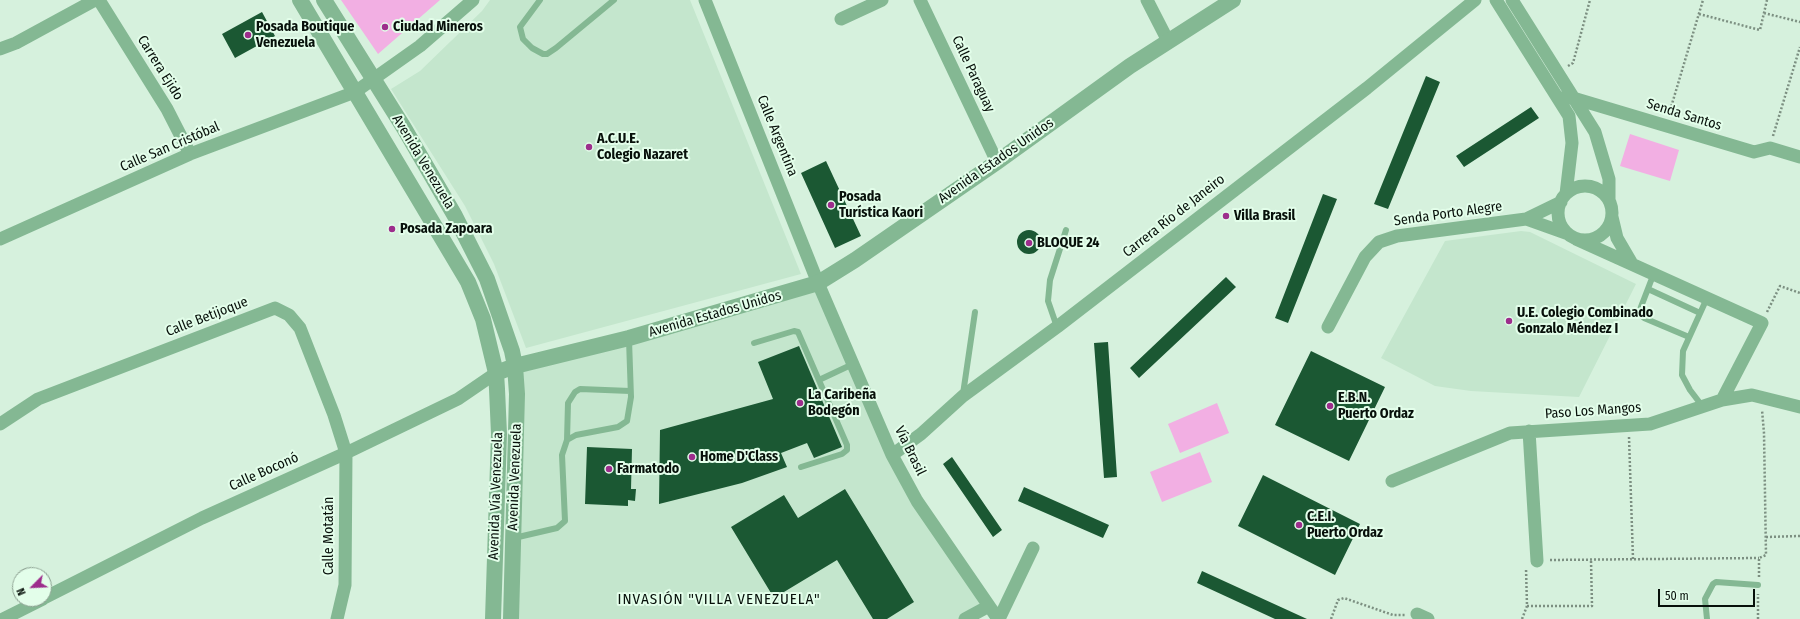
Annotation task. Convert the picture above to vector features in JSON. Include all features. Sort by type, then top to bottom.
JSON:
[{"type":"street","points":[[0,49],[16,43],[95,0]]},
{"type":"street","name":"Carrera Ejido","points":[[99,0],[167,109],[190,154]]},
{"type":"street","name":"Avenida Venezuela","points":[[300,0],[468,282],[482,319],[496,373]]},
{"type":"street","name":"Avenida Venezuela","points":[[324,0],[373,78],[455,216],[487,279],[500,312],[515,366],[517,394],[511,619]]},
{"type":"street","name":"Calle San Cristóbal","points":[[0,238],[190,154],[355,92],[420,46],[473,0]]},
{"type":"street","name":"Calle Argentina","points":[[705,0],[818,283]]},
{"type":"street","points":[[841,18],[882,0]]},
{"type":"street","name":"Calle Paraguay","points":[[920,0],[997,162]]},
{"type":"street","points":[[1147,0],[1168,41]]},
{"type":"street","name":"Avenida Estados Unidos","points":[[496,373],[515,366],[629,338],[818,283],[862,256],[997,162],[1130,66],[1233,0]]},
{"type":"street","name":"Carrera Río de Janeiro","points":[[892,455],[921,434],[963,396],[1058,327],[1367,88],[1475,0]]},
{"type":"street","points":[[1496,0],[1569,116],[1572,143],[1563,198],[1558,211],[1562,228],[1572,237],[1586,240],[1595,239],[1604,234],[1612,217]]},
{"type":"street","points":[[1512,0],[1595,132],[1609,179],[1609,199],[1617,238],[1631,262]]},
{"type":"street","name":"Senda Santos","points":[[1558,98],[1573,98],[1754,152],[1770,148],[1800,157]]},
{"type":"street","points":[[1526,219],[1563,198],[1572,189],[1588,186],[1603,193],[1609,199]]},
{"type":"street","points":[[1526,219],[1631,262],[1762,323],[1722,400]]},
{"type":"street","name":"Senda Porto Alegre","points":[[1328,327],[1365,257],[1379,242],[1397,236],[1526,219]]},
{"type":"street","name":"Vía Brasil","points":[[818,283],[892,455],[917,501],[998,619]]},
{"type":"street","name":"Calle Betijoque","points":[[0,424],[38,399],[275,308],[289,315],[300,328],[334,415],[346,453]]},
{"type":"street","name":"Calle Boconó","points":[[52,594],[202,518],[346,453],[458,400],[496,373]]},
{"type":"street","name":"Avenida Vía Venezuela","points":[[493,619],[499,434],[496,373]]},
{"type":"street","name":"Paso Los Mangos","points":[[1392,481],[1510,432],[1650,424],[1722,400],[1752,395],[1800,407]]},
{"type":"street","points":[[1529,431],[1537,561]]},
{"type":"street","name":"Calle Motatán","points":[[338,619],[345,585],[346,453]]},
{"type":"street","points":[[998,619],[1033,548]]},
{"type":"street","points":[[965,619],[989,606]]},
{"type":"street","name":"Calle Boconó","points":[[3,619],[27,607]]},
{"type":"lane","points":[[540,0],[520,27],[523,39],[532,48],[542,54],[548,54],[614,0]]},
{"type":"lane","points":[[1058,327],[1048,301],[1050,280],[1066,230]]},
{"type":"lane","points":[[1654,273],[1639,312],[1640,315],[1689,337]]},
{"type":"lane","points":[[1648,289],[1700,313]]},
{"type":"lane","points":[[1703,407],[1690,390],[1682,375],[1683,351],[1707,298]]},
{"type":"lane","points":[[963,396],[974,312]]},
{"type":"lane","points":[[754,343],[794,331],[798,332],[847,445],[846,450],[842,454],[801,466]]},
{"type":"lane","points":[[567,440],[576,435],[618,427],[627,421],[630,391],[629,338]]},
{"type":"lane","points":[[819,380],[853,364]]},
{"type":"lane","points":[[513,538],[557,528],[565,521],[562,455],[567,440],[568,403],[575,392],[580,389],[630,391]]},
{"type":"lane","points":[[1707,619],[1705,599],[1713,584],[1716,582],[1758,585]]},
{"type":"path","points":[[1557,73],[1573,63],[1590,0]]},
{"type":"path","points":[[1666,126],[1703,0]]},
{"type":"path","points":[[1699,14],[1760,30],[1767,0]]},
{"type":"path","points":[[1764,13],[1800,22]]},
{"type":"path","points":[[1770,148],[1800,47]]},
{"type":"path","points":[[1762,323],[1780,286],[1800,293]]},
{"type":"path","points":[[1522,619],[1527,606],[1526,560],[1759,558],[1766,555],[1764,433],[1761,397]]},
{"type":"path","points":[[1629,425],[1633,559]]},
{"type":"path","points":[[1766,537],[1800,536]]},
{"type":"path","points":[[1758,619],[1759,558]]},
{"type":"path","points":[[1527,606],[1592,606],[1591,560]]},
{"type":"path","points":[[1331,619],[1338,600],[1344,598],[1393,615],[1422,617]]},
{"type":"shaded area","name":"Ciudad Mineros","points":[[341,0],[440,0],[378,54]]},
{"type":"shaded area","name":"A.C.U.E. Colegio Nazaret","points":[[490,0],[690,0],[801,274],[526,348],[494,264],[465,206],[391,89],[420,71],[482,11]]},
{"type":"shaded area","points":[[1630,134],[1679,150],[1670,181],[1620,166]]},
{"type":"shaded area","name":"U.E. Colegio Combinado Gonzalo Méndez I","points":[[1521,231],[1530,232],[1636,284],[1579,397],[1471,391],[1435,386],[1381,358],[1445,241]]},
{"type":"shaded area","points":[[818,283],[892,455],[989,606],[964,619],[511,619],[515,366]]},
{"type":"shaded area","points":[[1217,403],[1229,433],[1180,453],[1168,424]]},
{"type":"shaded area","points":[[1200,452],[1212,482],[1162,502],[1150,472]]},
{"type":"building","name":"Posada Boutique Venezuela","points":[[262,12],[275,36],[235,58],[222,34]]},
{"type":"building","points":[[1426,76],[1440,82],[1388,209],[1374,204]]},
{"type":"building","points":[[1531,107],[1539,118],[1464,167],[1456,156]]},
{"type":"building","name":"Posada Turística Kaori","points":[[826,161],[861,236],[835,248],[801,173]]},
{"type":"building","points":[[1323,194],[1337,199],[1288,323],[1275,318]]},
{"type":"building","name":"BLOQUE 24","points":[[1029,230],[1038,233],[1041,242],[1038,251],[1029,254],[1020,251],[1017,242],[1020,233]]},
{"type":"building","points":[[1226,277],[1236,287],[1139,378],[1130,368]]},
{"type":"building","points":[[1108,342],[1117,477],[1104,478],[1094,343]]},
{"type":"building","points":[[799,346],[842,447],[814,458],[807,443],[781,453],[787,467],[742,483],[659,504],[660,430],[773,399],[758,362]]},
{"type":"building","name":"E.B.N. Puerto Ordaz","points":[[1311,351],[1385,387],[1349,461],[1275,425]]},
{"type":"building","name":"Farmatodo","points":[[587,447],[632,449],[631,489],[636,489],[635,501],[628,500],[628,506],[585,504]]},
{"type":"building","points":[[952,457],[1002,530],[993,537],[943,464]]},
{"type":"building","name":"C.E.I. Puerto Ordaz","points":[[1263,475],[1360,524],[1335,575],[1238,526]]},
{"type":"building","points":[[1024,487],[1109,525],[1103,538],[1018,501]]},
{"type":"building","points":[[845,489],[914,602],[887,619],[873,619],[837,560],[774,598],[731,527],[784,495],[798,518]]},
{"type":"building","points":[[1202,571],[1307,619],[1275,619],[1197,583]]},
{"type":"place","name":"Ciudad Mineros","points":[[385,27]]},
{"type":"place","name":"Posada Boutique Venezuela","points":[[248,35]]},
{"type":"place","name":"A.C.U.E. Colegio Nazaret","points":[[589,147]]},
{"type":"place","name":"Posada Turística Kaori","points":[[831,205]]},
{"type":"place","name":"Villa Brasil","points":[[1226,216]]},
{"type":"place","name":"Posada Zapoara","points":[[392,229]]},
{"type":"place","name":"BLOQUE 24","points":[[1029,243]]},
{"type":"place","name":"U.E. Colegio Combinado Gonzalo Méndez I","points":[[1509,321]]},
{"type":"place","name":"La Caribeña Bodegón","points":[[800,403]]},
{"type":"place","name":"E.B.N. Puerto Ordaz","points":[[1330,406]]},
{"type":"place","name":"Home D'Class","points":[[692,457]]},
{"type":"place","name":"Farmatodo","points":[[609,469]]},
{"type":"place","name":"C.E.I. Puerto Ordaz","points":[[1299,525]]},
{"type":"district","name":"INVASIÓN \"VILLA VENEZUELA\"","points":[[719,600]]}]
